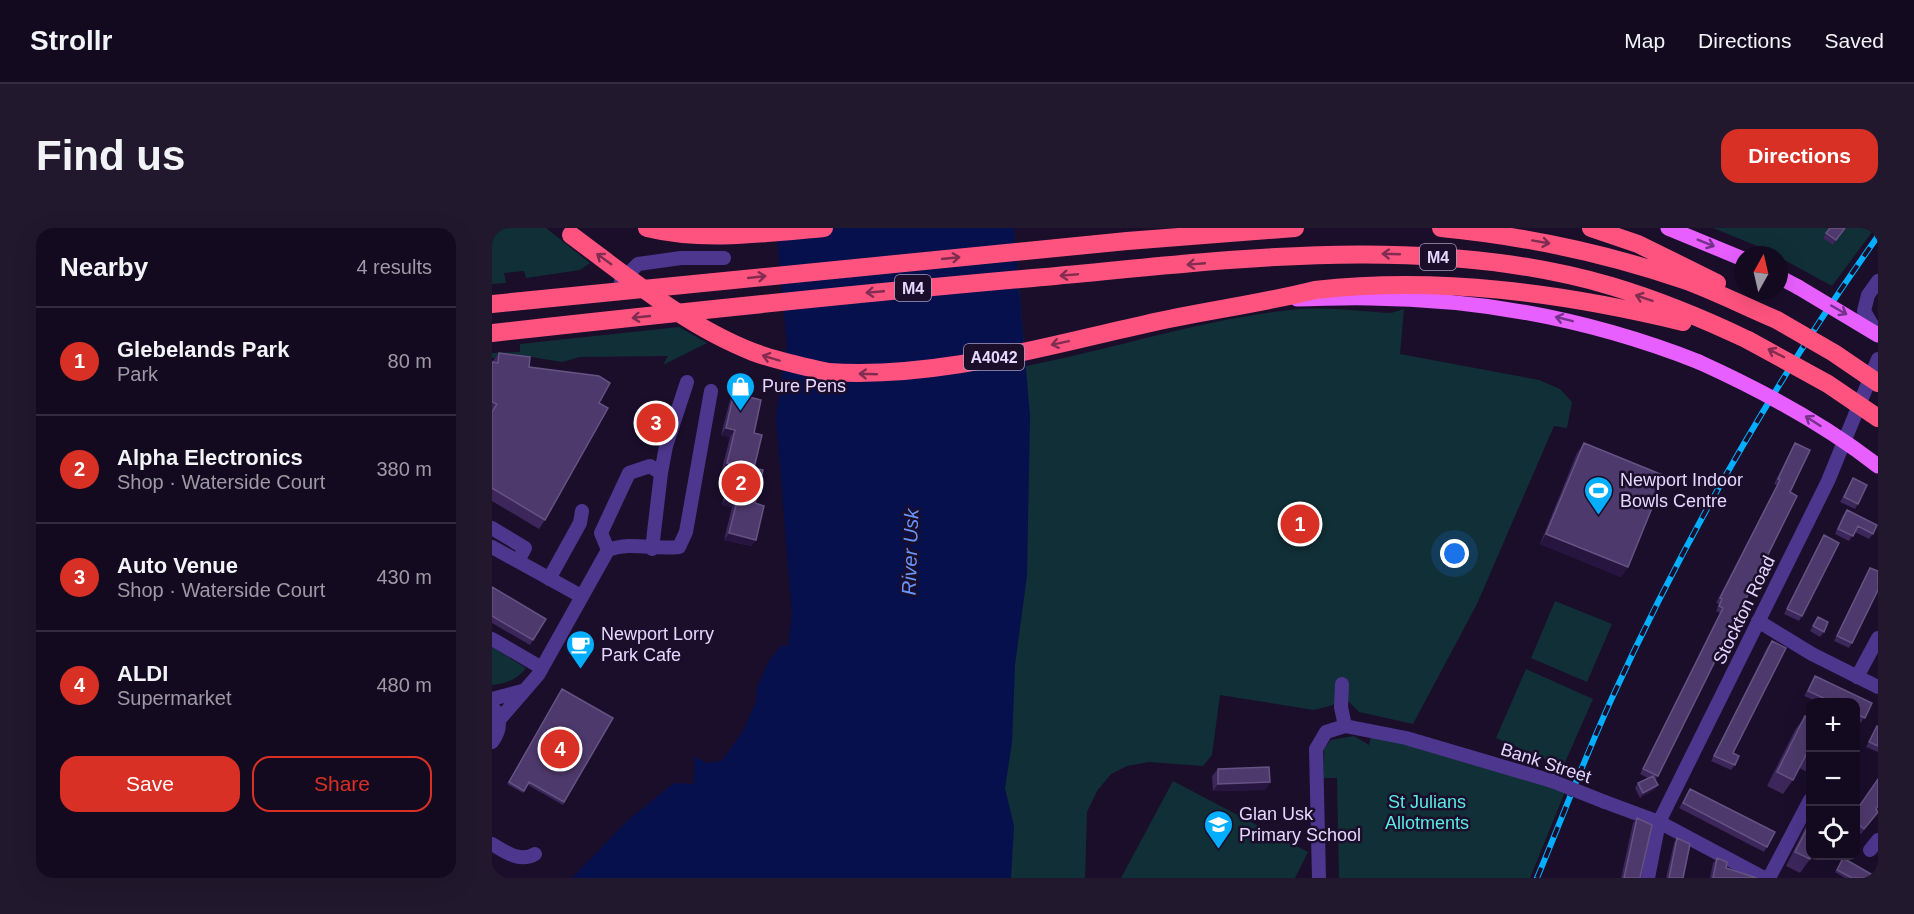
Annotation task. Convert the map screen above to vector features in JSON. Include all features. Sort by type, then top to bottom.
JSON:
[{"type":"highway","points":[[647,228],[690,235],[723,236],[824,228]]},
{"type":"highway","name":"M4","points":[[492,304],[1127,241],[1295,228]]},
{"type":"highway","name":"M4","points":[[1441,228],[1482,232],[1608,256],[1686,281],[1777,320]]},
{"type":"highway","name":"M4","points":[[1591,228],[1676,261],[1726,288],[1834,353],[1878,383]]},
{"type":"highway","name":"A4042","points":[[566,232],[652,294],[719,336],[753,352],[828,372],[873,375],[910,372],[976,361],[1158,321],[1282,299]]},
{"type":"highway","name":"M4","points":[[492,333],[1128,269],[1364,253],[1486,261],[1610,286],[1743,337],[1820,379],[1878,418]]},
{"type":"highway","name":"M4","points":[[1282,299],[1315,290],[1359,285],[1495,288],[1665,318],[1743,337]]},
{"type":"main road","points":[[1668,228],[1734,255]]},
{"type":"main road","points":[[1788,282],[1878,335]]},
{"type":"main road","points":[[1282,299],[1370,298],[1438,302],[1555,317],[1613,332],[1699,362],[1764,392],[1801,413],[1878,466]]},
{"type":"street","points":[[612,292],[638,264],[681,258],[724,258]]},
{"type":"street","points":[[1878,281],[1868,295],[1864,311],[1878,335]]},
{"type":"street","points":[[1834,353],[1878,374]]},
{"type":"street","name":"Stockton Road","points":[[1648,878],[1659,822],[1828,481],[1878,359]]},
{"type":"street","points":[[652,549],[666,446],[687,382]]},
{"type":"street","points":[[499,720],[542,668],[608,550],[623,544],[652,549],[679,547],[686,532],[711,391]]},
{"type":"street","points":[[608,550],[602,533],[629,473],[650,466],[661,473]]},
{"type":"street","points":[[549,579],[580,523],[582,511]]},
{"type":"street","points":[[492,528],[525,548],[518,561]]},
{"type":"street","points":[[492,547],[581,596]]},
{"type":"street","points":[[1758,621],[1812,654],[1878,687]]},
{"type":"street","points":[[1857,676],[1878,638]]},
{"type":"street","points":[[492,639],[542,668]]},
{"type":"street","points":[[1319,878],[1318,778],[1315,758],[1320,741],[1326,732],[1346,726],[1341,707],[1342,684]]},
{"type":"street","points":[[492,699],[522,691]]},
{"type":"street","points":[[492,706],[499,720],[498,733],[492,742]]},
{"type":"street","name":"Bank Street","points":[[1346,726],[1406,738],[1552,781],[1659,822],[1764,878]]},
{"type":"street","points":[[1770,878],[1807,806]]},
{"type":"street","points":[[492,844],[515,857],[528,858],[535,854]]},
{"type":"green space","points":[[492,228],[546,228],[590,263],[580,270],[526,278],[524,271],[504,273],[506,283],[492,284]]},
{"type":"green space","points":[[1014,228],[1026,366],[1196,326],[1265,313],[1311,309],[1391,313],[1404,309],[1400,354],[1539,380],[1560,389],[1572,402],[1567,428],[1554,426],[1477,604],[1413,724],[1359,712],[1342,695],[1333,705],[1314,710],[1220,695],[1212,755],[1203,766],[1149,762],[1127,766],[1111,774],[1097,791],[1087,812],[1085,878],[945,878]]},
{"type":"green space","points":[[1713,228],[1875,228],[1832,286],[1788,262],[1788,246],[1757,246]]},
{"type":"green space","points":[[679,327],[707,343],[663,365],[668,356],[580,357],[562,362],[531,357],[492,358],[492,353],[520,352],[520,344]]},
{"type":"green space","points":[[1555,601],[1612,624],[1587,682],[1531,658]]},
{"type":"green space","points":[[492,647],[526,668],[511,680],[492,685]]},
{"type":"green space","points":[[1526,669],[1593,699],[1563,767],[1496,738]]},
{"type":"green space","name":"St Julians Allotments","points":[[1372,730],[1567,787],[1530,878],[1339,878],[1337,778],[1323,778],[1324,749],[1331,740],[1354,736],[1369,745]]},
{"type":"green space","points":[[1173,781],[1308,852],[1295,878],[1121,878]]},
{"type":"water","name":"River Usk","points":[[776,228],[1014,228],[1030,416],[1027,576],[1015,665],[1012,742],[1005,788],[1014,826],[1011,878],[572,878],[628,820],[674,783],[694,784],[694,756],[706,763],[722,761],[743,731],[756,702],[757,687],[769,661],[782,645],[788,646],[792,615],[776,417],[787,344]]},
{"type":"building","points":[[1830,228],[1845,228],[1836,240],[1826,233]]},
{"type":"building","points":[[499,353],[530,357],[529,367],[599,376],[610,383],[599,403],[608,408],[545,520],[492,488],[492,412],[497,404],[492,402],[492,362],[498,363]]},
{"type":"building","points":[[734,393],[761,400],[754,433],[762,435],[754,468],[763,470],[755,503],[764,506],[756,540],[729,533],[737,501],[726,498],[734,464],[727,463],[735,430],[726,428]]},
{"type":"building","name":"Newport Indoor Bowls Centre","points":[[1584,443],[1665,476],[1628,567],[1546,534]]},
{"type":"building","points":[[1795,443],[1810,450],[1790,492],[1797,496],[1658,776],[1643,769],[1723,608],[1719,606],[1722,599],[1720,598],[1780,480],[1778,479]]},
{"type":"building","points":[[1853,478],[1867,485],[1858,504],[1844,497]]},
{"type":"building","points":[[1847,510],[1877,525],[1873,534],[1858,526],[1853,536],[1838,529]]},
{"type":"building","points":[[1824,535],[1839,543],[1802,616],[1787,609]]},
{"type":"building","points":[[1870,568],[1878,571],[1878,590],[1852,643],[1837,636]]},
{"type":"building","points":[[492,587],[546,619],[533,640],[492,616]]},
{"type":"building","points":[[1818,617],[1828,622],[1824,632],[1813,626]]},
{"type":"building","points":[[1772,641],[1786,648],[1733,753],[1739,756],[1735,765],[1714,756]]},
{"type":"building","points":[[1815,676],[1872,703],[1865,718],[1860,716],[1860,698],[1823,698],[1808,691]]},
{"type":"building","points":[[562,689],[613,718],[564,802],[529,782],[524,791],[509,782]]},
{"type":"building","points":[[1805,716],[1806,755],[1793,780],[1777,772]]},
{"type":"building","points":[[1878,727],[1878,746],[1869,742]]},
{"type":"building","points":[[1269,767],[1270,782],[1218,784],[1218,769]]},
{"type":"building","points":[[1653,776],[1658,785],[1643,793],[1638,783]]},
{"type":"building","points":[[1878,779],[1876,809],[1878,812],[1864,829],[1860,826],[1860,805]]},
{"type":"building","points":[[1690,789],[1775,832],[1767,847],[1683,803]]},
{"type":"building","points":[[1637,818],[1652,825],[1640,878],[1624,878]]},
{"type":"building","points":[[1806,831],[1806,857],[1795,852]]},
{"type":"building","points":[[1677,838],[1690,844],[1683,878],[1669,878]]},
{"type":"building","points":[[1717,858],[1727,862],[1726,868],[1757,878],[1713,878]]},
{"type":"building","points":[[1842,860],[1847,860],[1873,875],[1872,878],[1852,878],[1837,870]]},
{"type":"railway","points":[[1537,878],[1612,698],[1670,578],[1768,403],[1878,236]]},
{"type":"place","name":"Pure Pens","points":[[741,412]]},
{"type":"place","name":"Auto Venue","points":[[656,423]]},
{"type":"place","name":"Alpha Electronics","points":[[741,483]]},
{"type":"place","name":"Newport Indoor Bowls Centre","points":[[1599,516]]},
{"type":"place","name":"Glebelands Park","points":[[1300,524]]},
{"type":"place","name":"Newport Lorry Park Cafe","points":[[580,670]]},
{"type":"place","name":"ALDI","points":[[560,749]]},
{"type":"place","name":"Glan Usk Primary School","points":[[1218,850]]}]
